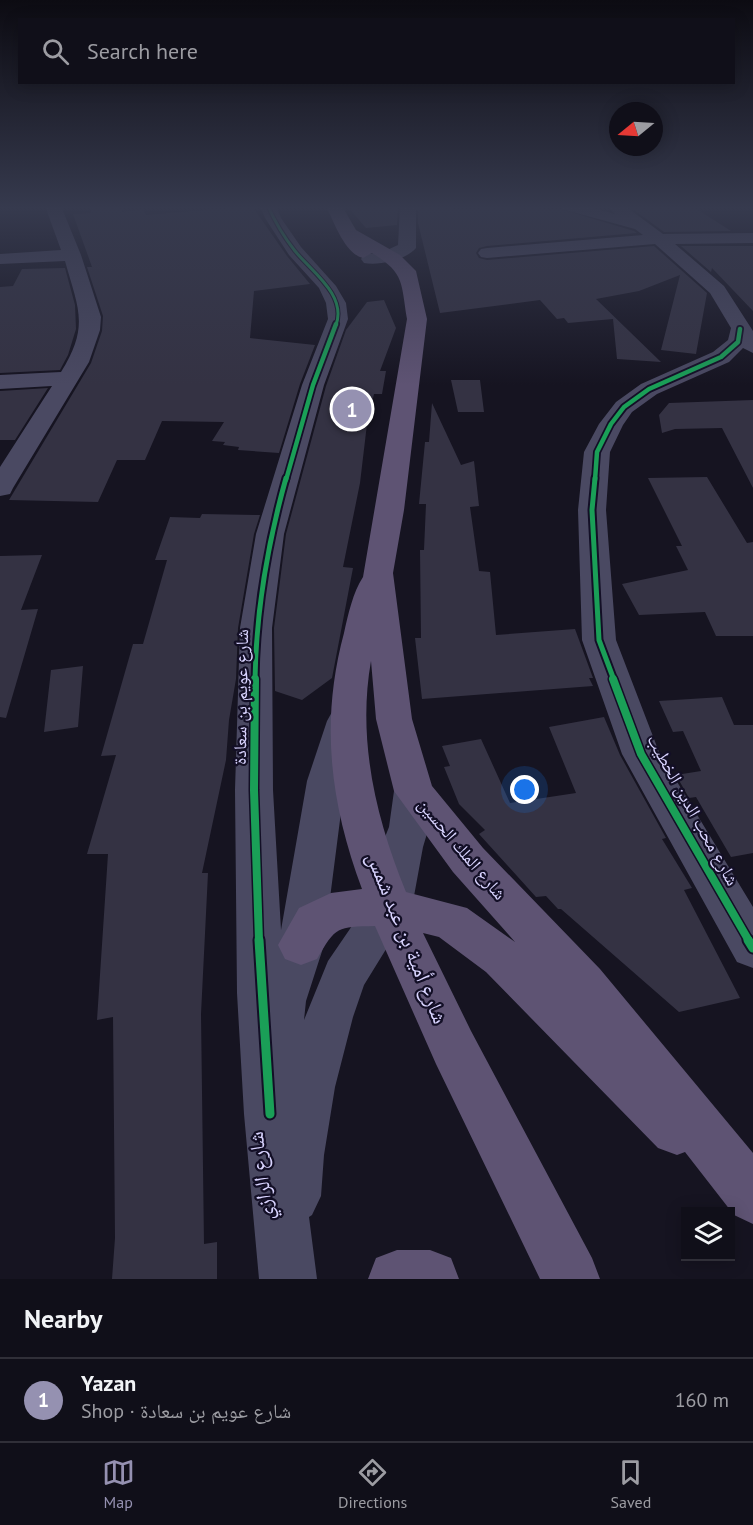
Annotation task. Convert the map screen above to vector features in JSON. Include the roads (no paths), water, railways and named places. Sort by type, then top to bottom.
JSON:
[{"type":"main road","name":"شارع الملك الحسين","points":[[384,266],[416,311],[417,319],[390,510],[378,573],[394,719],[414,791],[468,860],[583,984],[753,1198]]},
{"type":"main road","points":[[395,279],[400,266]]},
{"type":"main road","name":"شارع أمية بن عبد شمس","points":[[378,573],[360,624],[348,711],[348,754],[357,812],[390,907],[439,1020],[571,1279]]},
{"type":"main road","points":[[301,945],[315,921],[331,912],[348,908],[390,907],[451,921],[502,958],[647,1101],[753,1198]]},
{"type":"main road","points":[[397,1279],[430,1279]]},
{"type":"street","points":[[0,488],[78,362],[87,343],[91,316],[75,266]]},
{"type":"street","name":"شارع عويم بن سعادة","points":[[270,1114],[261,993],[255,802],[256,628],[270,534],[313,385],[338,319],[336,303],[327,286],[308,266]]},
{"type":"street","points":[[689,266],[717,290],[747,338]]},
{"type":"street","name":"شارع محب الدين الخطيب","points":[[747,338],[738,342],[721,357],[649,389],[624,407],[611,424],[597,452],[592,510],[599,640],[641,754],[753,948]]},
{"type":"street","points":[[0,382],[67,378]]},
{"type":"street","name":"شارع الرازي","points":[[288,1271],[270,1114],[282,1001],[301,945],[326,781],[348,711]]},
{"type":"street","name":"شارع الرازي","points":[[288,1271],[297,1155],[310,1087],[344,976],[390,907],[402,848],[409,827],[414,791]]},
{"type":"place","name":"Yazan","points":[[352,409]]}]
